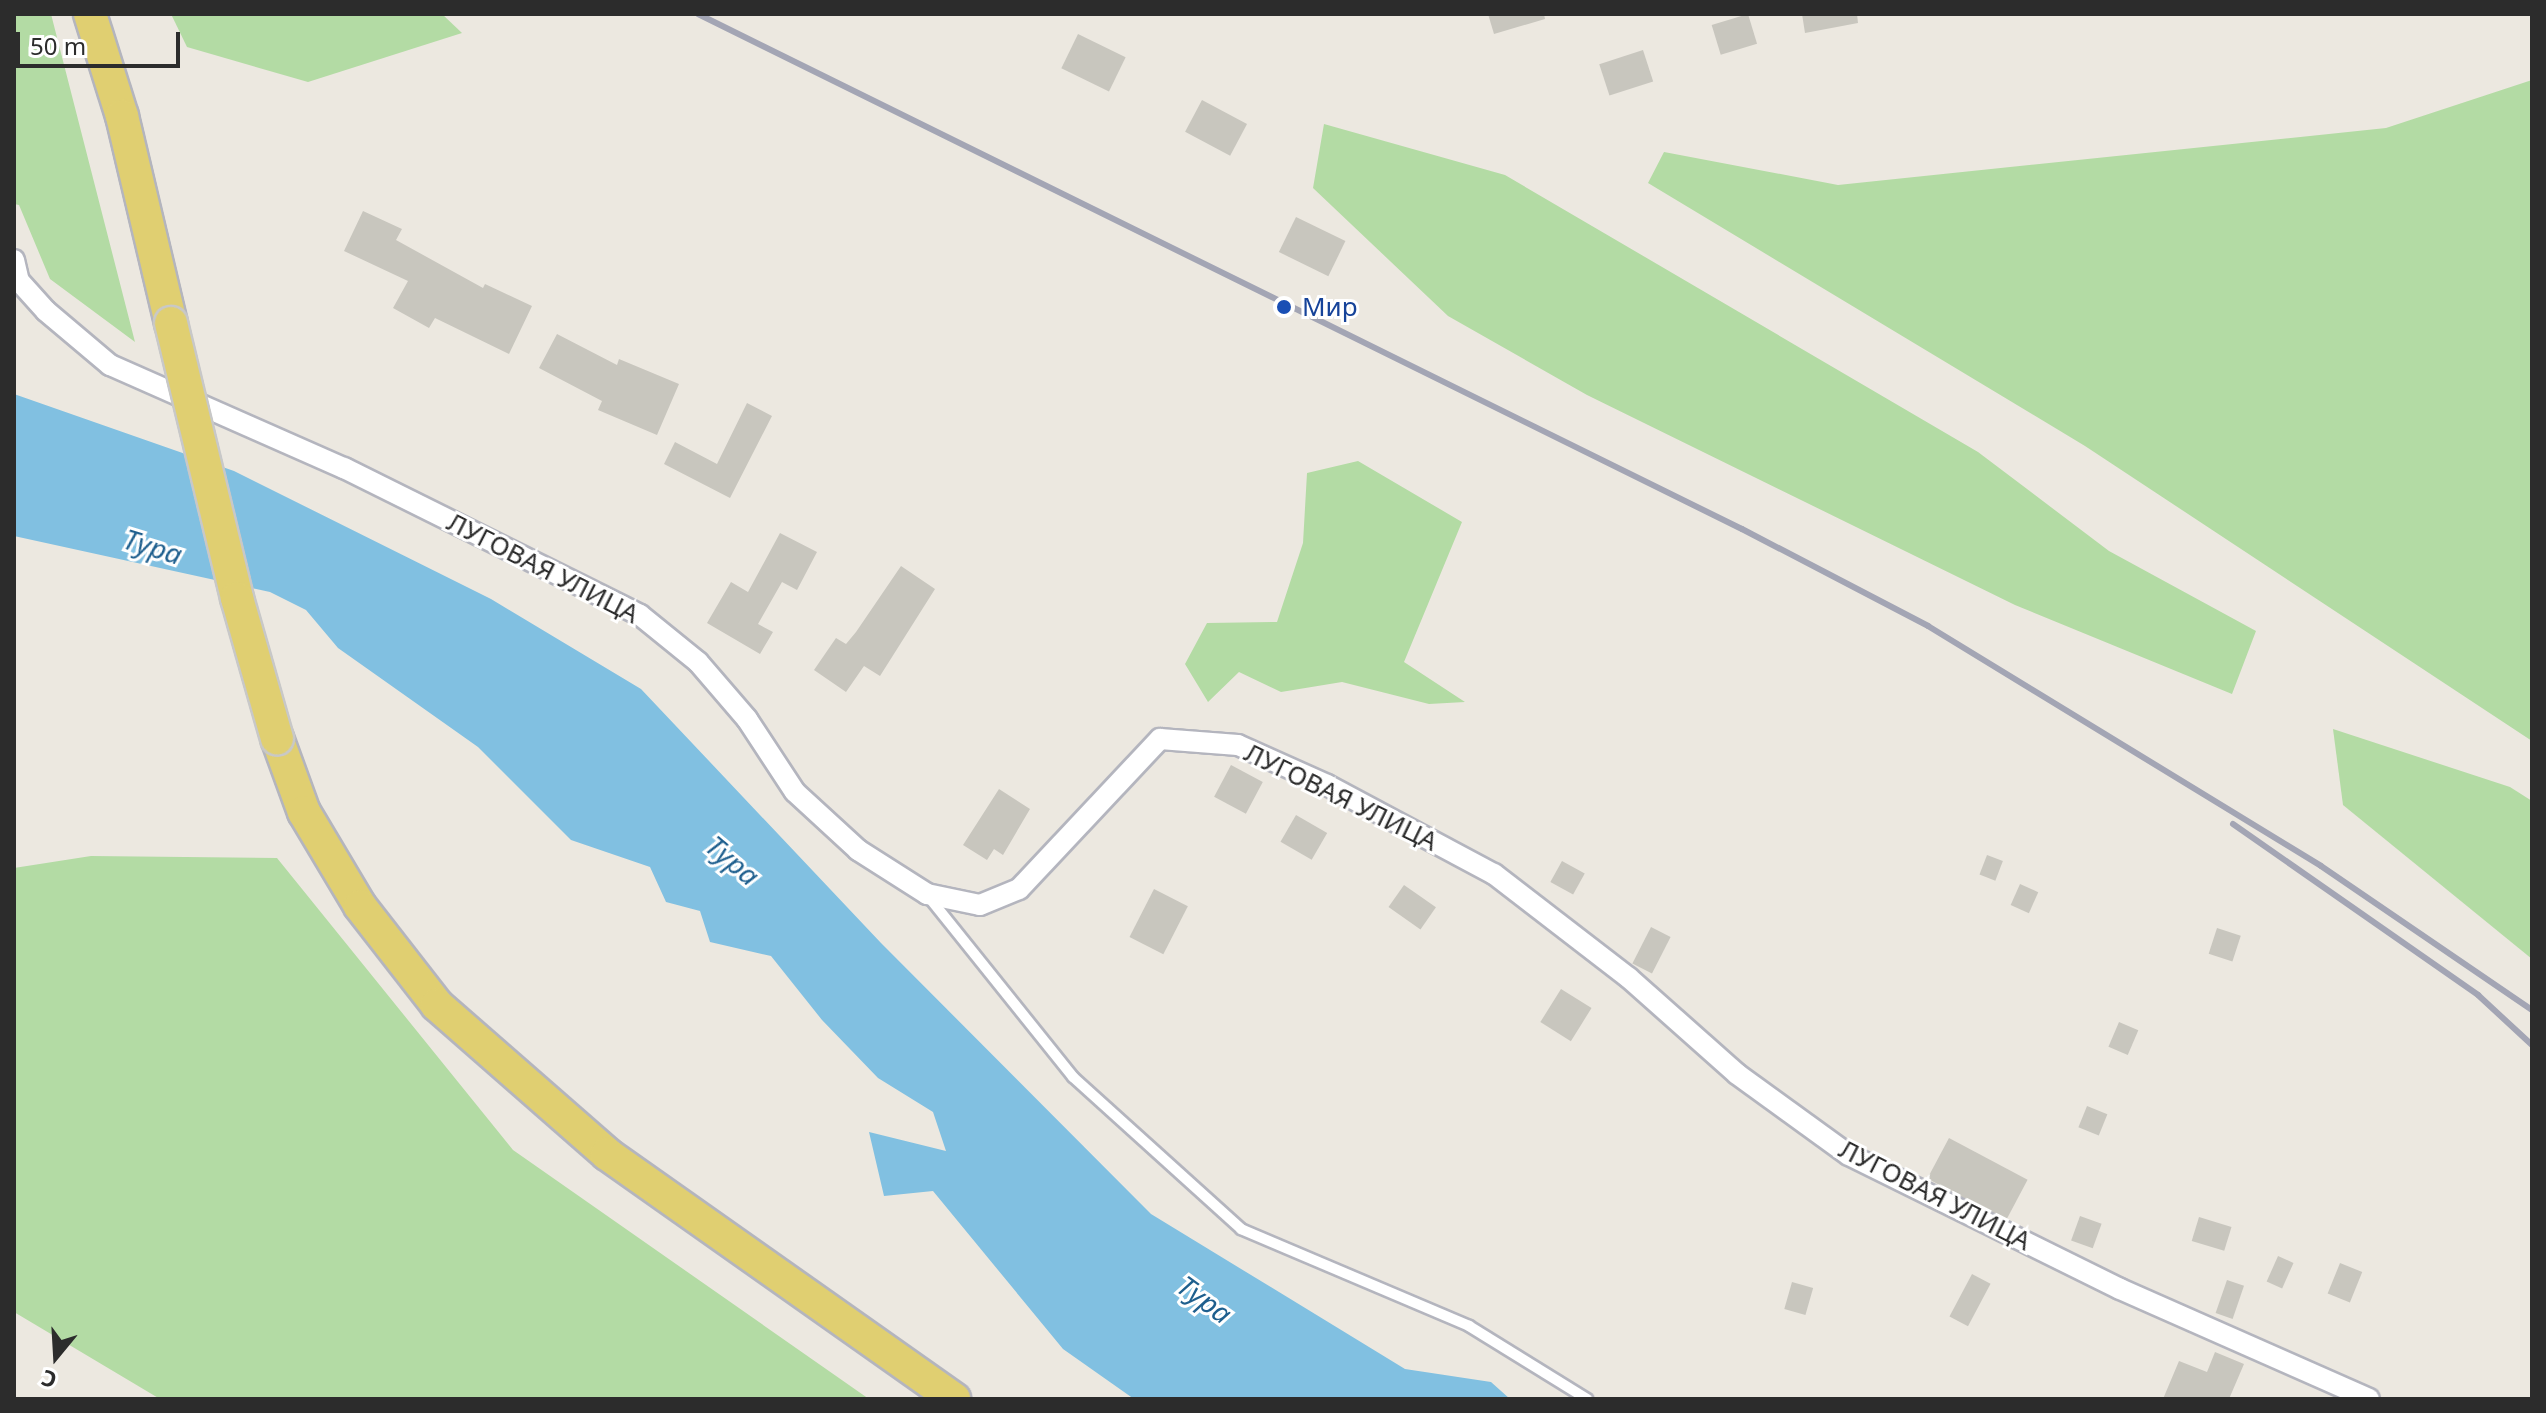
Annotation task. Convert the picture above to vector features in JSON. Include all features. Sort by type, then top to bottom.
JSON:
[{"type":"main road","points":[[90,14],[122,116],[237,598],[277,738],[304,812],[360,906],[437,1005],[607,1154],[954,1399]]},
{"type":"street","name":"ЛУГОВАЯ УЛИЦА","points":[[14,260],[19,281],[46,311],[110,365],[344,468],[640,615],[718,685],[747,719],[795,792],[858,850],[927,894],[980,905],[1019,889],[1160,739],[1238,745],[1327,785],[1494,874],[1629,978],[1737,1074],[1849,1155],[2120,1289],[2369,1399]]},
{"type":"lane","points":[[927,894],[1073,1077],[1241,1229],[1469,1326],[1587,1399]]},
{"type":"green space","points":[[14,14],[51,14],[135,342],[50,279],[19,205],[14,204]]},
{"type":"green space","points":[[171,14],[442,14],[462,33],[308,82],[187,47]]},
{"type":"green space","points":[[2532,80],[2532,741],[2085,446],[1648,183],[1664,152],[1838,185],[2386,128]]},
{"type":"green space","points":[[1324,124],[1505,175],[1978,452],[2109,551],[2256,631],[2232,694],[2015,605],[1587,395],[1448,316],[1313,188]]},
{"type":"green space","points":[[1358,461],[1462,522],[1404,662],[1465,702],[1429,704],[1342,682],[1281,692],[1239,672],[1208,702],[1185,664],[1207,623],[1277,622],[1303,543],[1307,473]]},
{"type":"green space","points":[[2333,729],[2510,787],[2532,801],[2532,959],[2343,805]]},
{"type":"green space","points":[[91,856],[277,858],[513,1150],[869,1399],[160,1399],[14,1312],[14,868]]},
{"type":"water","name":"Тура","points":[[14,394],[234,471],[491,599],[641,689],[881,943],[1151,1214],[1405,1369],[1491,1382],[1510,1399],[1134,1399],[1063,1349],[933,1191],[884,1196],[869,1132],[946,1151],[933,1112],[878,1078],[822,1020],[771,956],[710,942],[700,911],[666,902],[650,867],[571,840],[478,747],[338,648],[306,610],[270,592],[14,536]]},
{"type":"building","points":[[1488,14],[1544,14],[1545,19],[1494,34]]},
{"type":"building","points":[[1748,14],[1757,44],[1721,55],[1712,25]]},
{"type":"building","points":[[1802,14],[1857,14],[1858,23],[1805,33]]},
{"type":"building","points":[[1078,34],[1126,57],[1109,91],[1061,68]]},
{"type":"building","points":[[1643,50],[1653,81],[1609,96],[1599,64]]},
{"type":"building","points":[[1202,100],[1247,124],[1230,156],[1185,132]]},
{"type":"building","points":[[363,211],[402,229],[396,240],[483,288],[485,284],[532,306],[509,354],[435,318],[429,328],[393,308],[408,281],[344,251]]},
{"type":"building","points":[[1296,217],[1345,241],[1328,276],[1279,252]]},
{"type":"building","points":[[557,334],[617,365],[619,359],[679,384],[657,435],[598,410],[602,401],[539,368]]},
{"type":"building","points":[[747,403],[772,416],[730,498],[664,464],[675,442],[717,464]]},
{"type":"building","points":[[780,533],[817,552],[797,590],[782,582],[758,624],[773,632],[760,654],[707,623],[731,582],[748,592]]},
{"type":"building","points":[[901,566],[935,589],[880,676],[864,666],[846,692],[814,670],[836,638],[846,644]]},
{"type":"building","points":[[1231,765],[1263,782],[1246,814],[1214,797]]},
{"type":"building","points":[[999,789],[1030,809],[1003,855],[994,849],[987,860],[963,845]]},
{"type":"building","points":[[1296,815],[1327,833],[1312,860],[1280,842]]},
{"type":"building","points":[[1987,855],[2003,861],[1995,881],[1979,875]]},
{"type":"building","points":[[1562,861],[1585,874],[1573,895],[1550,882]]},
{"type":"building","points":[[2020,884],[2038,892],[2029,913],[2011,905]]},
{"type":"building","points":[[1404,885],[1436,907],[1420,929],[1389,907]]},
{"type":"building","points":[[1154,889],[1188,906],[1163,954],[1129,937]]},
{"type":"building","points":[[1651,927],[1671,937],[1652,974],[1632,964]]},
{"type":"building","points":[[2217,928],[2241,936],[2232,961],[2209,954]]},
{"type":"building","points":[[1561,989],[1592,1008],[1571,1041],[1540,1022]]},
{"type":"building","points":[[2119,1022],[2138,1030],[2128,1055],[2108,1047]]},
{"type":"building","points":[[2087,1106],[2107,1114],[2099,1136],[2078,1127]]},
{"type":"building","points":[[1949,1138],[2028,1180],[2006,1220],[1927,1179]]},
{"type":"building","points":[[2080,1216],[2102,1224],[2093,1248],[2071,1240]]},
{"type":"building","points":[[2199,1217],[2232,1227],[2224,1251],[2192,1241]]},
{"type":"building","points":[[2278,1256],[2294,1263],[2282,1288],[2267,1282]]},
{"type":"building","points":[[2340,1263],[2362,1272],[2350,1303],[2328,1294]]},
{"type":"building","points":[[1972,1274],[1991,1284],[1968,1326],[1949,1316]]},
{"type":"building","points":[[2227,1280],[2244,1286],[2233,1319],[2216,1313]]},
{"type":"building","points":[[1792,1282],[1813,1288],[1805,1315],[1784,1309]]},
{"type":"building","points":[[2215,1352],[2244,1364],[2229,1399],[2163,1399],[2179,1361],[2207,1372]]},
{"type":"railway","points":[[698,14],[1742,529],[1928,626],[2321,866],[2532,1010]]},
{"type":"railway","points":[[2233,824],[2478,995],[2532,1045]]},
{"type":"place","name":"Мир","points":[[1284,307]]}]
